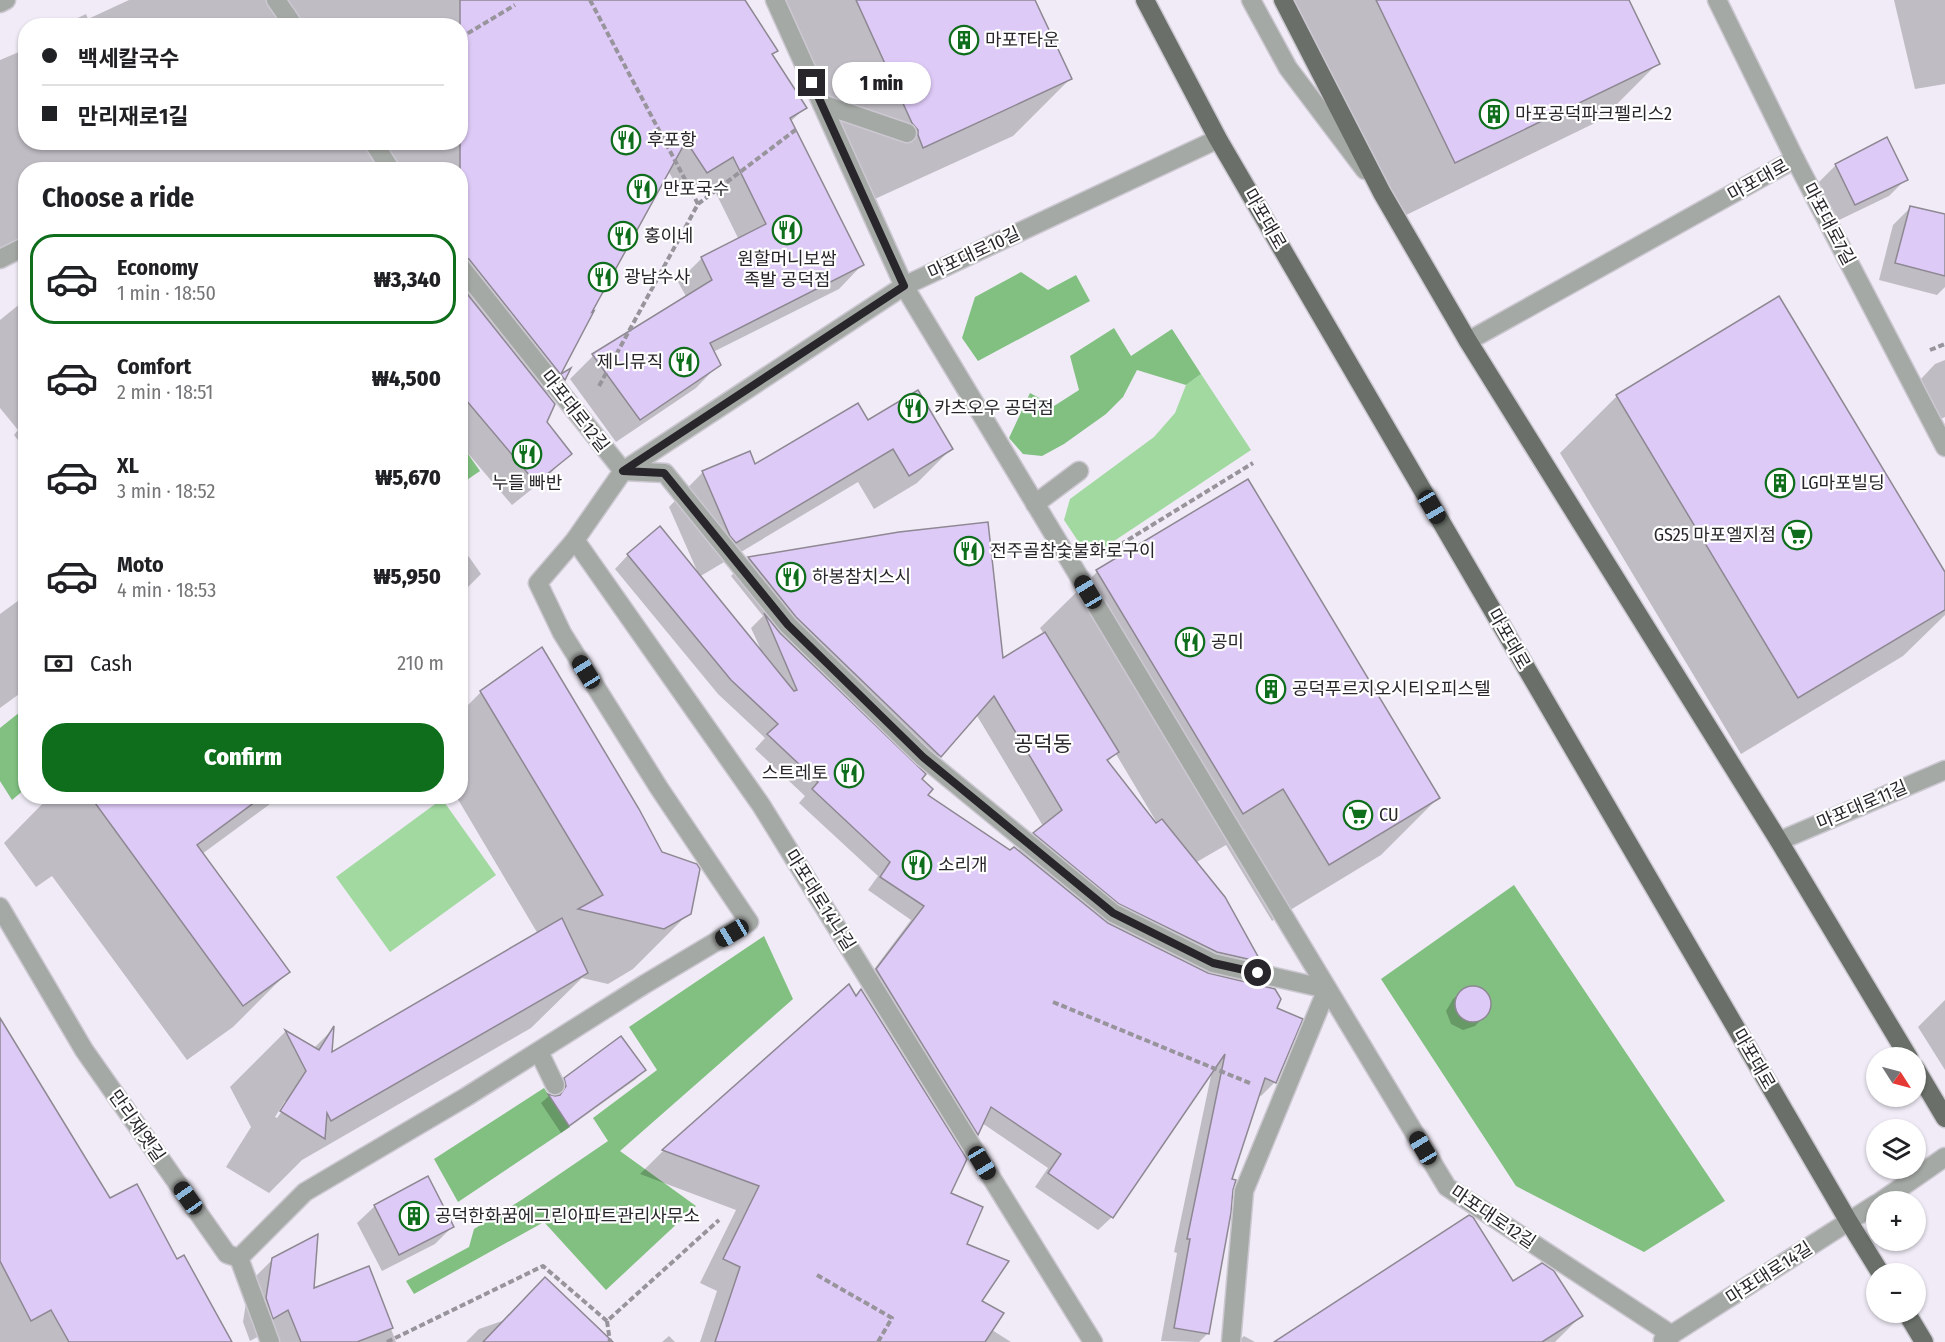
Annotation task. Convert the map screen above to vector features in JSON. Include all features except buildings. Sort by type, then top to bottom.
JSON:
[{"type":"main road","name":"마포대로","points":[[1145,0],[1218,139],[1874,1263]]},
{"type":"main road","points":[[1283,0],[1382,193],[1468,341],[1779,841],[1902,1047]]},
{"type":"main road","points":[[1926,1086],[1945,1118]]},
{"type":"main road","points":[[1913,1323],[1924,1342]]},
{"type":"street","points":[[0,3],[6,0]]},
{"type":"street","points":[[276,0],[288,18]]},
{"type":"street","name":"마포대로12길","points":[[775,0],[904,286],[1447,1187],[1666,1338]]},
{"type":"street","points":[[1251,0],[1288,68],[1382,193]]},
{"type":"street","name":"마포대로7길","points":[[1717,0],[1795,159],[1945,447]]},
{"type":"street","points":[[823,106],[907,133]]},
{"type":"street","name":"마포대로10길","points":[[623,471],[904,286],[1218,139]]},
{"type":"street","name":"마포대로","points":[[1468,341],[1795,159]]},
{"type":"street","points":[[0,259],[18,250]]},
{"type":"street","name":"마포대로12길","points":[[468,276],[623,471]]},
{"type":"street","points":[[270,1342],[239,1258],[305,1192],[539,1052],[645,984],[749,922],[659,788],[562,633],[537,583],[574,540],[623,471],[664,473],[788,625],[923,757],[1113,913],[1213,963],[1327,989],[1244,1191],[1231,1342]]},
{"type":"street","points":[[1035,504],[1079,471]]},
{"type":"street","name":"마포대로14나길","points":[[574,540],[761,805],[1093,1342]]},
{"type":"street","name":"마포대로11길","points":[[1779,841],[1945,770]]},
{"type":"street","name":"만리재옛길","points":[[0,907],[84,1050],[227,1254],[239,1258]]},
{"type":"street","points":[[539,1052],[555,1085]]},
{"type":"street","name":"마포대로14길","points":[[1895,1191],[1945,1157]]},
{"type":"street","name":"마포대로14길","points":[[1666,1338],[1866,1211]]},
{"type":"path","points":[[590,0],[698,204]]},
{"type":"path","points":[[468,33],[515,5]]},
{"type":"path","points":[[581,418],[698,204],[823,106]]},
{"type":"path","points":[[1076,572],[1252,463]]},
{"type":"path","points":[[1053,1002],[1283,1097]]},
{"type":"path","points":[[608,1321],[719,1220]]},
{"type":"path","points":[[387,1342],[543,1266],[608,1321],[610,1342]]},
{"type":"path","points":[[817,1275],[892,1318],[878,1342]]},
{"type":"green space","points":[[1021,272],[1048,290],[1076,275],[1090,301],[978,361],[962,338],[975,297]]},
{"type":"green space","points":[[1114,328],[1131,356],[1172,329],[1201,374],[1186,385],[1137,370],[1123,397],[1106,414],[1064,444],[1042,456],[1023,454],[1009,438],[1030,393],[1054,406],[1079,390],[1070,356]]},
{"type":"green space","points":[[1201,374],[1251,450],[1102,549],[1080,544],[1064,520],[1070,499],[1154,437],[1175,413],[1186,385]]},
{"type":"green space","points":[[468,454],[480,471],[468,479]]},
{"type":"green space","points":[[18,714],[18,795],[12,800],[0,781],[0,728]]},
{"type":"green space","points":[[435,804],[446,804],[496,875],[390,952],[336,877]]},
{"type":"green space","points":[[1514,885],[1725,1201],[1644,1252],[1516,1186],[1381,979]]},
{"type":"green space","points":[[764,936],[793,999],[620,1151],[696,1206],[606,1290],[544,1222],[414,1294],[406,1281],[469,1247],[474,1229],[523,1199],[608,1141],[593,1118],[657,1070],[629,1027]]},
{"type":"green space","points":[[544,1088],[570,1127],[458,1202],[434,1159]]},
{"type":"place","name":"마포T타운","points":[[964,40]]},
{"type":"place","name":"마포공덕파크펠리스2","points":[[1494,114]]},
{"type":"place","name":"후포항","points":[[626,140]]},
{"type":"place","name":"만포국수","points":[[642,189]]},
{"type":"place","name":"원할머니보쌈 족발 공덕점","points":[[787,230]]},
{"type":"place","name":"홍이네","points":[[623,236]]},
{"type":"place","name":"광남수사","points":[[603,277]]},
{"type":"place","name":"제니뮤직","points":[[684,362]]},
{"type":"place","name":"카츠오우 공덕점","points":[[913,408]]},
{"type":"place","name":"누들 빠반","points":[[527,454]]},
{"type":"place","name":"LG마포빌딩","points":[[1780,483]]},
{"type":"place","name":"GS25 마포엘지점","points":[[1797,535]]},
{"type":"place","name":"전주골참숯불화로구이","points":[[969,551]]},
{"type":"place","name":"하봉참치스시","points":[[791,577]]},
{"type":"place","name":"공미","points":[[1190,642]]},
{"type":"place","name":"공덕푸르지오시티오피스텔","points":[[1271,689]]},
{"type":"place","name":"스트레토","points":[[849,773]]},
{"type":"place","name":"CU","points":[[1358,815]]},
{"type":"place","name":"소리개","points":[[917,865]]},
{"type":"place","name":"공덕한화꿈에그린아파트관리사무소","points":[[414,1216]]},
{"type":"district","name":"공덕동","points":[[1043,744]]},
{"type":"route","points":[[812,83],[904,286],[623,471],[664,473],[788,625],[923,757],[1113,913],[1213,963],[1258,973]]}]
